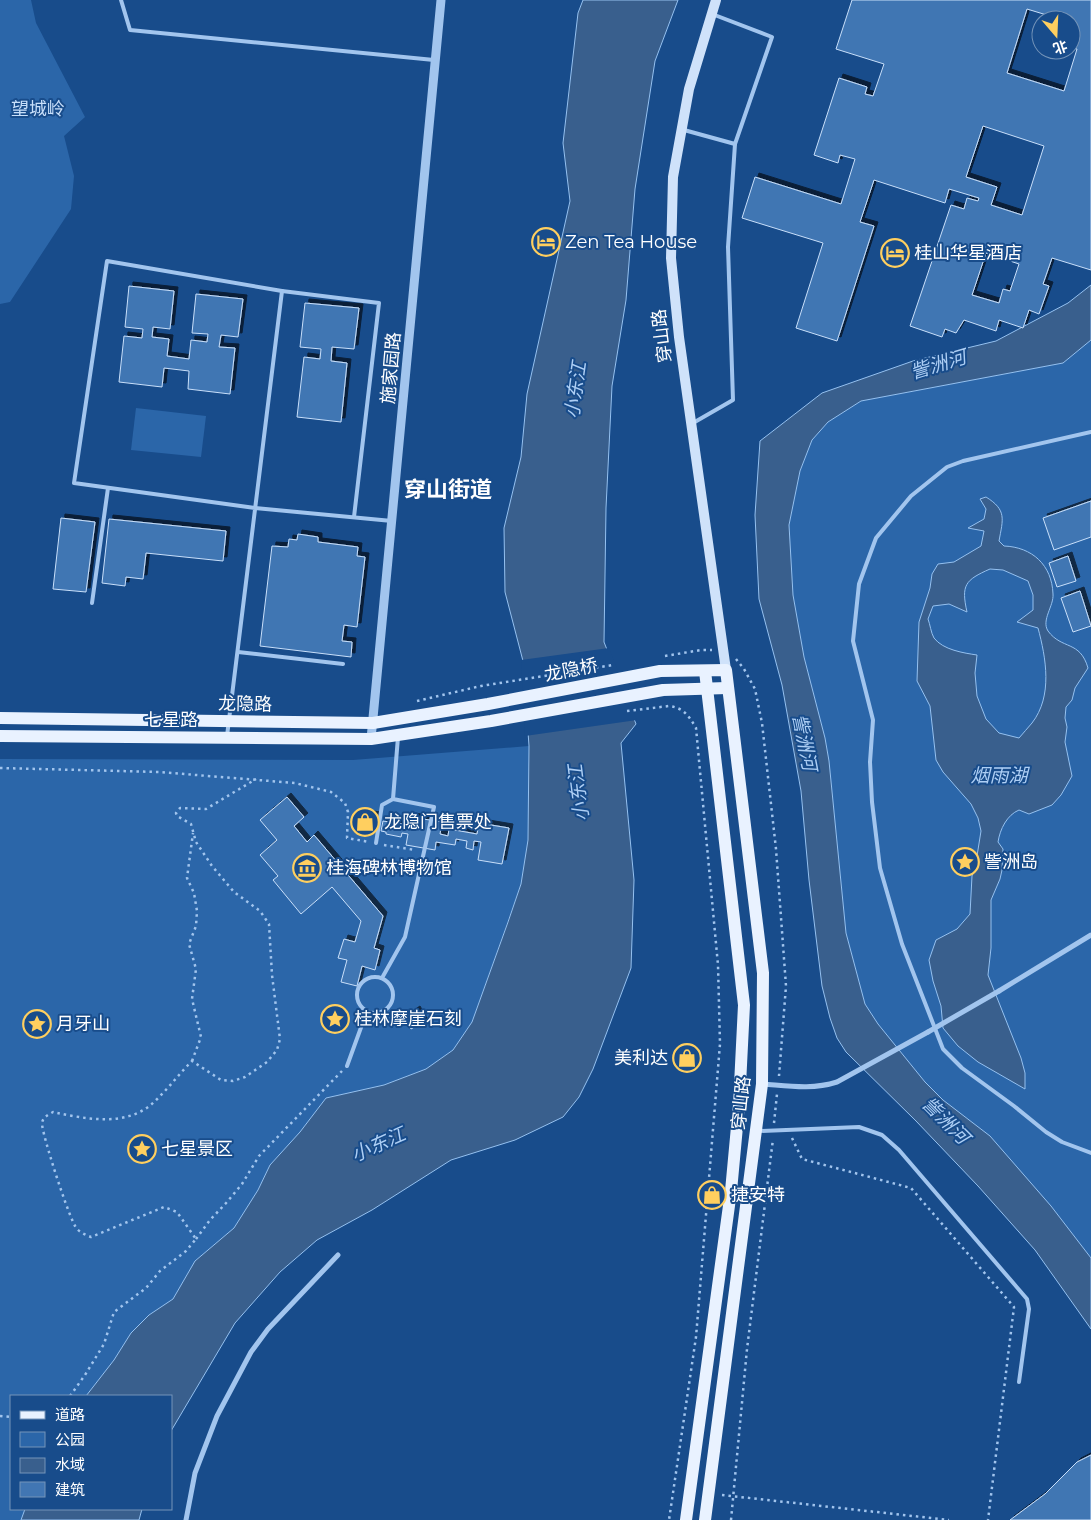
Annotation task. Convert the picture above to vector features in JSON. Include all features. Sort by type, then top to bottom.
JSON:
[{"type":"main road","name":"穿山路","points":[[705,1520],[762,1084],[763,973],[726,670],[679,337],[671,258],[673,177],[681,130],[689,89],[716,0]]},
{"type":"main road","points":[[705,671],[726,670]]},
{"type":"main road","name":"龙隐桥","points":[[488,704],[660,671],[705,671]]},
{"type":"main road","name":"穿山路","points":[[686,1520],[731,1191],[739,1105],[744,1005],[705,671]]},
{"type":"main road","points":[[708,689],[727,688]]},
{"type":"main road","name":"龙隐桥","points":[[398,735],[491,721],[663,690],[708,689]]},
{"type":"main road","name":"龙隐路","points":[[0,718],[373,723],[488,704]]},
{"type":"main road","points":[[371,739],[398,735]]},
{"type":"main road","name":"七星路","points":[[0,736],[371,739]]},
{"type":"street","name":"施家园路","points":[[371,739],[441,0]]},
{"type":"street","points":[[762,1084],[814,1088],[837,1082],[904,1046],[1091,935]]},
{"type":"street","points":[[186,1520],[195,1474],[217,1416],[251,1352],[268,1329],[338,1254]]},
{"type":"lane","points":[[122,0],[130,30],[436,60]]},
{"type":"lane","points":[[691,424],[733,400],[728,247],[736,144],[772,37],[712,14]]},
{"type":"lane","points":[[681,130],[736,144]]},
{"type":"lane","points":[[354,517],[379,303],[282,291],[107,262],[74,484],[255,508],[392,521]]},
{"type":"lane","points":[[227,738],[282,291]]},
{"type":"lane","points":[[1091,432],[963,461],[947,467],[911,496],[876,538],[860,584],[853,641],[873,720],[870,762],[872,802],[880,868],[902,944],[943,1049],[962,1068],[1046,1132],[1062,1142],[1091,1153]]},
{"type":"lane","points":[[92,603],[108,488]]},
{"type":"lane","points":[[238,652],[343,664]]},
{"type":"lane","points":[[393,799],[398,735]]},
{"type":"lane","points":[[376,843],[382,805],[393,799],[434,807],[405,937],[382,978]]},
{"type":"lane","points":[[375,976],[382,978],[393,989],[392,1001],[384,1011],[372,1013],[367,1011],[358,1002],[357,996],[360,985],[375,976]]},
{"type":"lane","points":[[347,1066],[367,1011]]},
{"type":"lane","points":[[756,1132],[859,1127],[882,1135],[898,1150],[1027,1300],[1030,1309],[1019,1382]]},
{"type":"path","points":[[657,658],[666,656]]},
{"type":"path","points":[[481,686],[620,664]]},
{"type":"path","points":[[669,706],[688,713],[696,728],[718,965],[720,1044],[696,1337],[669,1520]]},
{"type":"path","points":[[0,768],[159,772],[295,783],[331,792],[345,802],[348,812],[347,838],[424,852]]},
{"type":"path","points":[[192,1062],[221,1080],[233,1081],[246,1077],[267,1062],[278,1050],[280,1039],[272,975],[269,924],[260,911],[234,892],[212,866],[193,833],[191,824],[177,816],[176,810],[206,809],[256,779]]},
{"type":"path","points":[[193,833],[187,878],[194,893],[198,911],[196,926],[189,944],[196,969],[192,999],[201,1037],[192,1062],[155,1102],[146,1109],[111,1120],[75,1117],[53,1112],[45,1116],[42,1123],[64,1203],[76,1229],[91,1237],[164,1207],[177,1212],[196,1238]]},
{"type":"path","points":[[71,1395],[104,1344],[114,1312],[146,1288],[160,1271],[186,1251],[242,1184],[259,1156],[347,1066]]},
{"type":"path","points":[[788,1130],[802,1159],[911,1188],[1014,1307],[988,1520]]},
{"type":"path","points":[[708,1494],[949,1520]]},
{"type":"green space","name":"望城岭","points":[[0,0],[31,0],[36,23],[85,117],[64,136],[74,176],[71,209],[10,302],[0,304]]},
{"type":"green space","name":"訾洲岛","points":[[1091,340],[1091,1258],[1051,1206],[925,1082],[878,1024],[865,1004],[846,933],[829,761],[804,657],[793,595],[789,525],[800,471],[812,440],[828,422],[861,401],[1063,363]]},
{"type":"green space","points":[[136,408],[206,416],[201,457],[131,450]]},
{"type":"green space","name":"七星景区","points":[[529,746],[528,840],[521,884],[472,1022],[453,1050],[428,1068],[384,1085],[326,1098],[300,1132],[270,1165],[258,1190],[234,1228],[195,1261],[173,1299],[149,1315],[131,1333],[114,1360],[87,1395],[10,1395],[10,1510],[25,1510],[21,1520],[0,1520],[0,759],[353,760]]},
{"type":"water","name":"小东江","points":[[583,0],[678,0],[655,61],[635,189],[626,300],[612,386],[606,508],[604,642],[636,724],[621,743],[634,880],[631,968],[593,1069],[579,1097],[563,1117],[515,1140],[451,1160],[372,1210],[317,1240],[280,1272],[235,1323],[172,1429],[172,1395],[87,1395],[114,1360],[131,1333],[149,1315],[173,1299],[195,1261],[234,1228],[258,1190],[270,1165],[300,1132],[326,1098],[384,1085],[426,1069],[453,1050],[472,1022],[521,884],[528,840],[529,746],[523,661],[505,592],[504,528],[521,457],[527,394],[570,201],[563,143],[578,13]]},
{"type":"water","name":"訾洲河","points":[[1091,285],[1091,340],[1063,363],[861,401],[828,422],[812,440],[800,471],[789,525],[793,595],[804,657],[829,761],[846,933],[865,1004],[878,1024],[925,1082],[943,1100],[990,1136],[1051,1206],[1091,1258],[1091,1329],[1035,1250],[916,1121],[846,1052],[837,1038],[822,986],[809,880],[801,791],[782,685],[759,599],[755,515],[760,441],[822,393],[913,361],[996,341],[1068,303]]},
{"type":"water","name":"烟雨湖","points":[[986,497],[1000,511],[1002,521],[999,541],[1004,546],[1014,547],[1032,554],[1044,566],[1049,574],[1053,594],[1046,627],[1053,637],[1076,649],[1085,659],[1088,668],[1075,688],[1072,700],[1066,707],[1065,718],[1067,727],[1065,742],[1072,776],[1061,795],[1052,805],[1029,814],[1019,810],[1011,815],[1002,827],[998,842],[1003,849],[1002,870],[991,900],[991,948],[988,975],[1021,1058],[1025,1073],[1025,1089],[978,1062],[958,1046],[943,1028],[941,1006],[929,960],[936,940],[957,929],[970,914],[972,876],[981,831],[978,818],[971,804],[943,772],[936,760],[930,706],[917,681],[919,622],[930,588],[932,574],[938,564],[954,562],[981,546],[984,531],[968,528],[984,519],[986,509],[980,499]],"holes":[[[990,569],[1003,570],[1028,581],[1033,595],[1033,610],[1017,622],[1038,628],[1045,664],[1046,677],[1043,701],[1032,723],[1019,738],[999,733],[986,719],[977,696],[975,673],[977,655],[954,650],[938,642],[933,636],[928,619],[933,606],[949,604],[967,612],[965,589],[970,580]]]},
{"type":"water","points":[[25,1510],[142,1510],[139,1520],[21,1520]]},
{"type":"pier","points":[[609,648],[637,720],[525,736],[521,660]]},
{"type":"building","points":[[852,0],[1091,0],[1091,270],[1052,258],[1043,284],[1049,286],[1039,314],[1029,310],[1023,328],[999,320],[996,331],[964,320],[956,333],[945,329],[942,337],[910,326],[951,205],[964,209],[967,198],[978,201],[979,198],[949,189],[945,203],[874,180],[860,222],[874,226],[837,341],[796,328],[823,243],[742,218],[755,177],[841,204],[855,159],[840,155],[838,163],[814,155],[839,78],[867,87],[865,94],[873,96],[884,64],[836,49]],"holes":[[[983,126],[1044,146],[1022,215],[991,205],[997,187],[966,177]],[[986,253],[1019,264],[1010,291],[1003,289],[999,303],[972,295]]]},
{"type":"building","points":[[129,286],[174,291],[170,329],[153,327],[152,337],[169,339],[167,356],[189,359],[191,340],[207,342],[208,334],[192,333],[196,294],[243,299],[238,337],[221,335],[219,347],[235,348],[230,394],[188,389],[189,371],[164,368],[162,387],[119,382],[124,336],[142,338],[143,329],[125,327]]},
{"type":"building","points":[[305,303],[359,308],[354,349],[332,347],[331,361],[347,363],[341,422],[297,417],[304,357],[320,359],[321,349],[300,347]]},
{"type":"building","points":[[1091,501],[1091,537],[1054,550],[1043,518]]},
{"type":"building","points":[[61,518],[95,522],[86,592],[53,589]]},
{"type":"building","points":[[109,519],[226,531],[223,561],[146,553],[143,579],[126,577],[125,586],[102,583]]},
{"type":"building","points":[[298,534],[318,537],[318,542],[358,547],[357,556],[365,557],[357,627],[344,625],[342,641],[352,642],[351,657],[260,646],[272,546],[288,547],[289,539],[297,540]]},
{"type":"building","points":[[1068,556],[1076,581],[1057,587],[1049,563]]},
{"type":"building","points":[[1080,591],[1091,626],[1073,632],[1061,598]]},
{"type":"building","points":[[287,797],[304,817],[294,826],[307,842],[314,835],[383,916],[374,948],[380,950],[375,970],[362,966],[357,986],[341,982],[347,960],[338,958],[344,939],[355,942],[361,921],[332,887],[301,914],[273,880],[278,876],[260,855],[277,840],[260,820]]},
{"type":"building","name":"龙隐门售票处","points":[[358,813],[376,816],[373,832],[355,829]]},
{"type":"building","points":[[411,817],[442,822],[440,834],[448,836],[449,829],[477,834],[479,823],[509,828],[502,864],[478,860],[481,842],[474,841],[473,850],[466,848],[467,841],[456,839],[455,845],[436,842],[435,850],[406,845],[408,834],[402,833],[401,837],[381,831],[383,821],[409,825]]},
{"type":"building","points":[[416,1010],[423,1022],[411,1029],[404,1018]]},
{"type":"building","points":[[1091,1455],[1091,1520],[1010,1520],[1045,1494],[1077,1462]]},
{"type":"place","name":"Zen Tea House","points":[[546,242]]},
{"type":"place","name":"桂山华星酒店","points":[[895,253]]},
{"type":"place","name":"龙隐门售票处","points":[[365,822]]},
{"type":"place","name":"訾洲岛","points":[[965,862]]},
{"type":"place","name":"桂海碑林博物馆","points":[[307,868]]},
{"type":"place","name":"桂林摩崖石刻","points":[[335,1019]]},
{"type":"place","name":"月牙山","points":[[37,1024]]},
{"type":"place","name":"美利达","points":[[687,1058]]},
{"type":"place","name":"七星景区","points":[[142,1149]]},
{"type":"place","name":"捷安特","points":[[712,1195]]},
{"type":"district","name":"穿山街道","points":[[448,489]]}]
